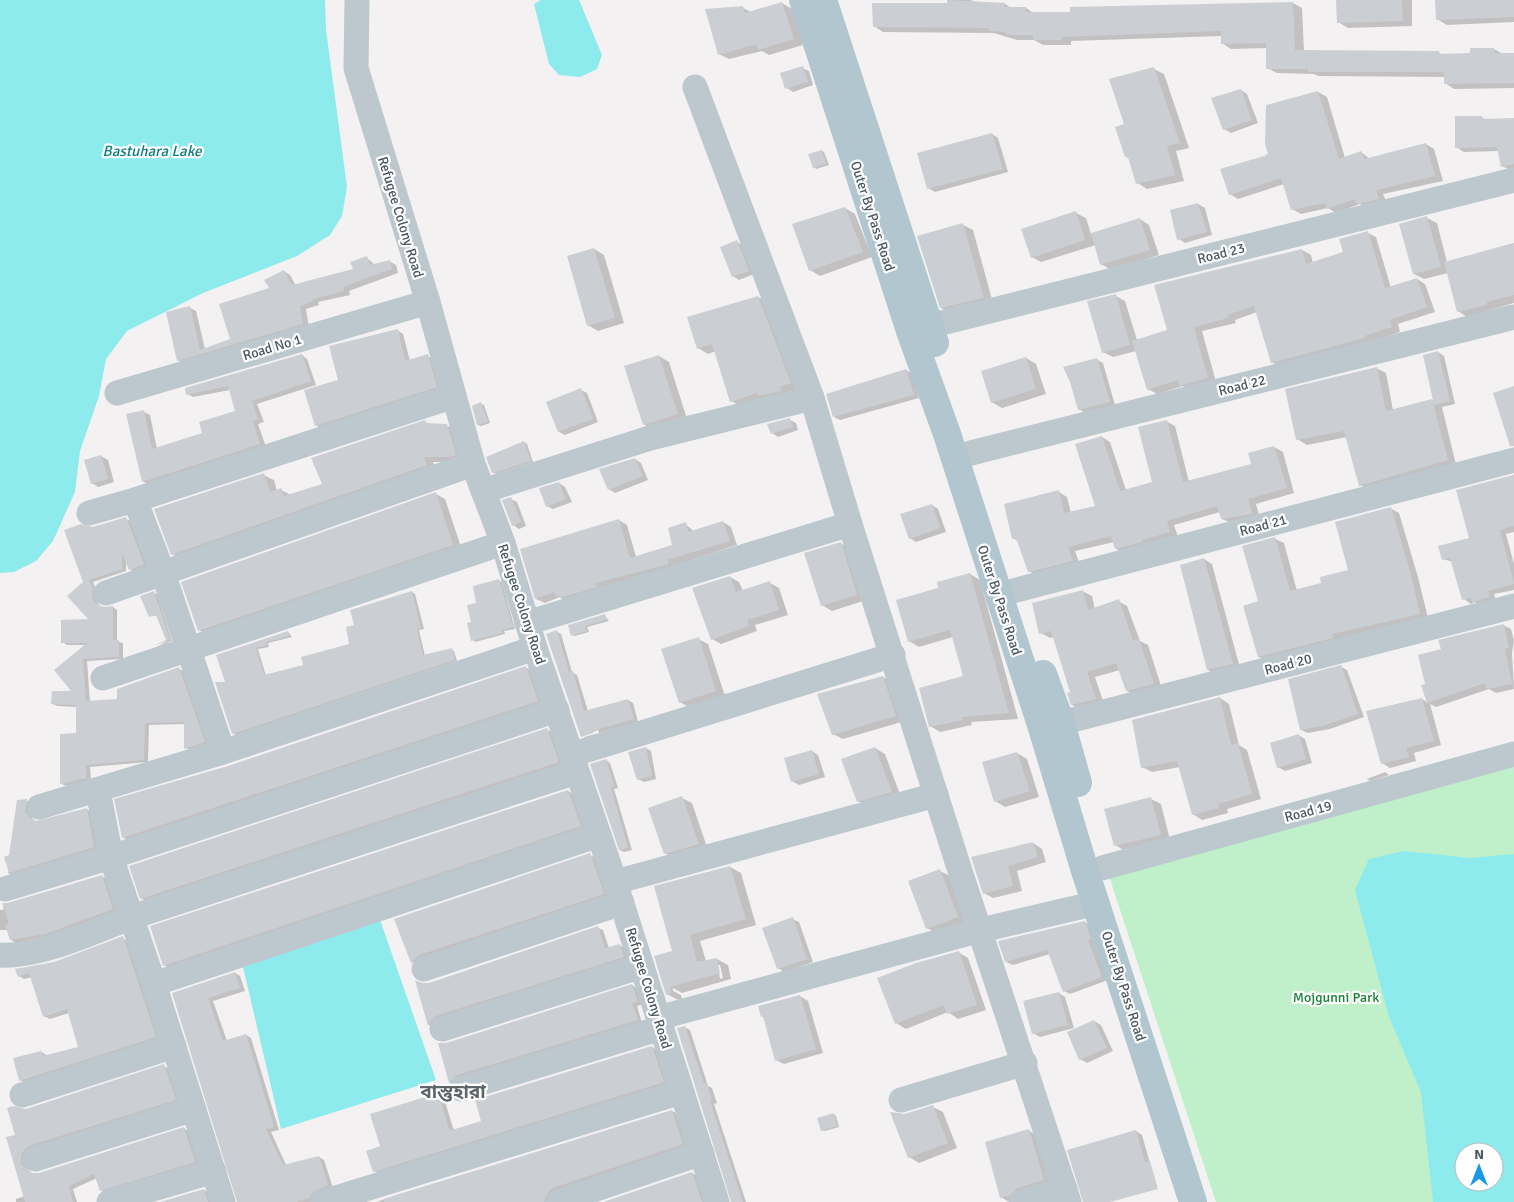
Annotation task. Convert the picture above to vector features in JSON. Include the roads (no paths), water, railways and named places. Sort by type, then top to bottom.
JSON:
[{"type":"main road","name":"Outer By Pass Road","points":[[803,0],[910,331],[947,434],[1193,1202]]},
{"type":"main road","name":"Outer By Pass Road","points":[[823,0],[971,453],[1013,591],[1062,723],[1102,868],[1211,1202]]},
{"type":"street","name":"Refugee Colony Road","points":[[357,0],[356,68],[428,302],[473,464],[503,544],[535,648],[619,893],[717,1202]]},
{"type":"street","points":[[695,87],[812,398],[936,795],[1067,1196],[1022,1202]]},
{"type":"street","name":"Road 23","points":[[929,326],[1514,180]]},
{"type":"street","name":"Road No 1","points":[[117,393],[428,302]]},
{"type":"street","name":"Road 22","points":[[971,453],[1514,317]]},
{"type":"street","points":[[89,513],[135,500],[454,396]]},
{"type":"street","points":[[483,491],[650,438],[812,398]]},
{"type":"street","name":"Road 21","points":[[1013,591],[1514,460]]},
{"type":"street","points":[[106,593],[473,464]]},
{"type":"street","points":[[135,500],[163,573],[187,650],[223,752]]},
{"type":"street","points":[[527,623],[850,524]]},
{"type":"street","points":[[102,678],[503,544]]},
{"type":"street","name":"Road 20","points":[[1062,723],[1514,606]]},
{"type":"street","points":[[39,807],[98,791],[223,752],[535,648]]},
{"type":"street","points":[[0,955],[13,956],[68,942],[132,917],[574,763],[893,655]]},
{"type":"street","points":[[5,889],[111,857],[557,710]]},
{"type":"street","name":"Road 19","points":[[1102,868],[1514,754]]},
{"type":"street","points":[[98,791],[111,857],[154,984],[223,1202]]},
{"type":"street","points":[[424,969],[619,893],[936,795]]},
{"type":"street","points":[[154,984],[599,835]]},
{"type":"street","points":[[461,1089],[660,1023],[981,930],[1096,902]]},
{"type":"street","points":[[442,1029],[642,966]]},
{"type":"street","points":[[22,1094],[174,1046]]},
{"type":"street","points":[[901,1100],[1024,1064]]},
{"type":"street","points":[[323,1202],[681,1092]]},
{"type":"street","points":[[35,1159],[194,1109]]},
{"type":"street","points":[[558,1202],[702,1152]]},
{"type":"street","points":[[110,1202],[214,1171]]},
{"type":"water","name":"Bastuhara Lake","points":[[0,0],[325,0],[326,30],[347,187],[342,216],[330,235],[297,256],[203,293],[127,331],[106,359],[99,396],[80,451],[75,492],[53,541],[36,561],[14,572],[0,573]]},
{"type":"water","points":[[541,0],[579,0],[602,55],[597,69],[580,77],[559,75],[549,64],[534,4]]},
{"type":"water","points":[[1404,851],[1470,858],[1514,854],[1514,1202],[1433,1202],[1421,1092],[1389,1017],[1355,890],[1369,859]]},
{"type":"water","points":[[379,917],[436,1080],[281,1129],[243,967]]},
{"type":"district","name":"বাস্তুহারা","points":[[453,1091]]},
{"type":"park label","name":"Mojgunni Park","points":[[1336,997]]}]
